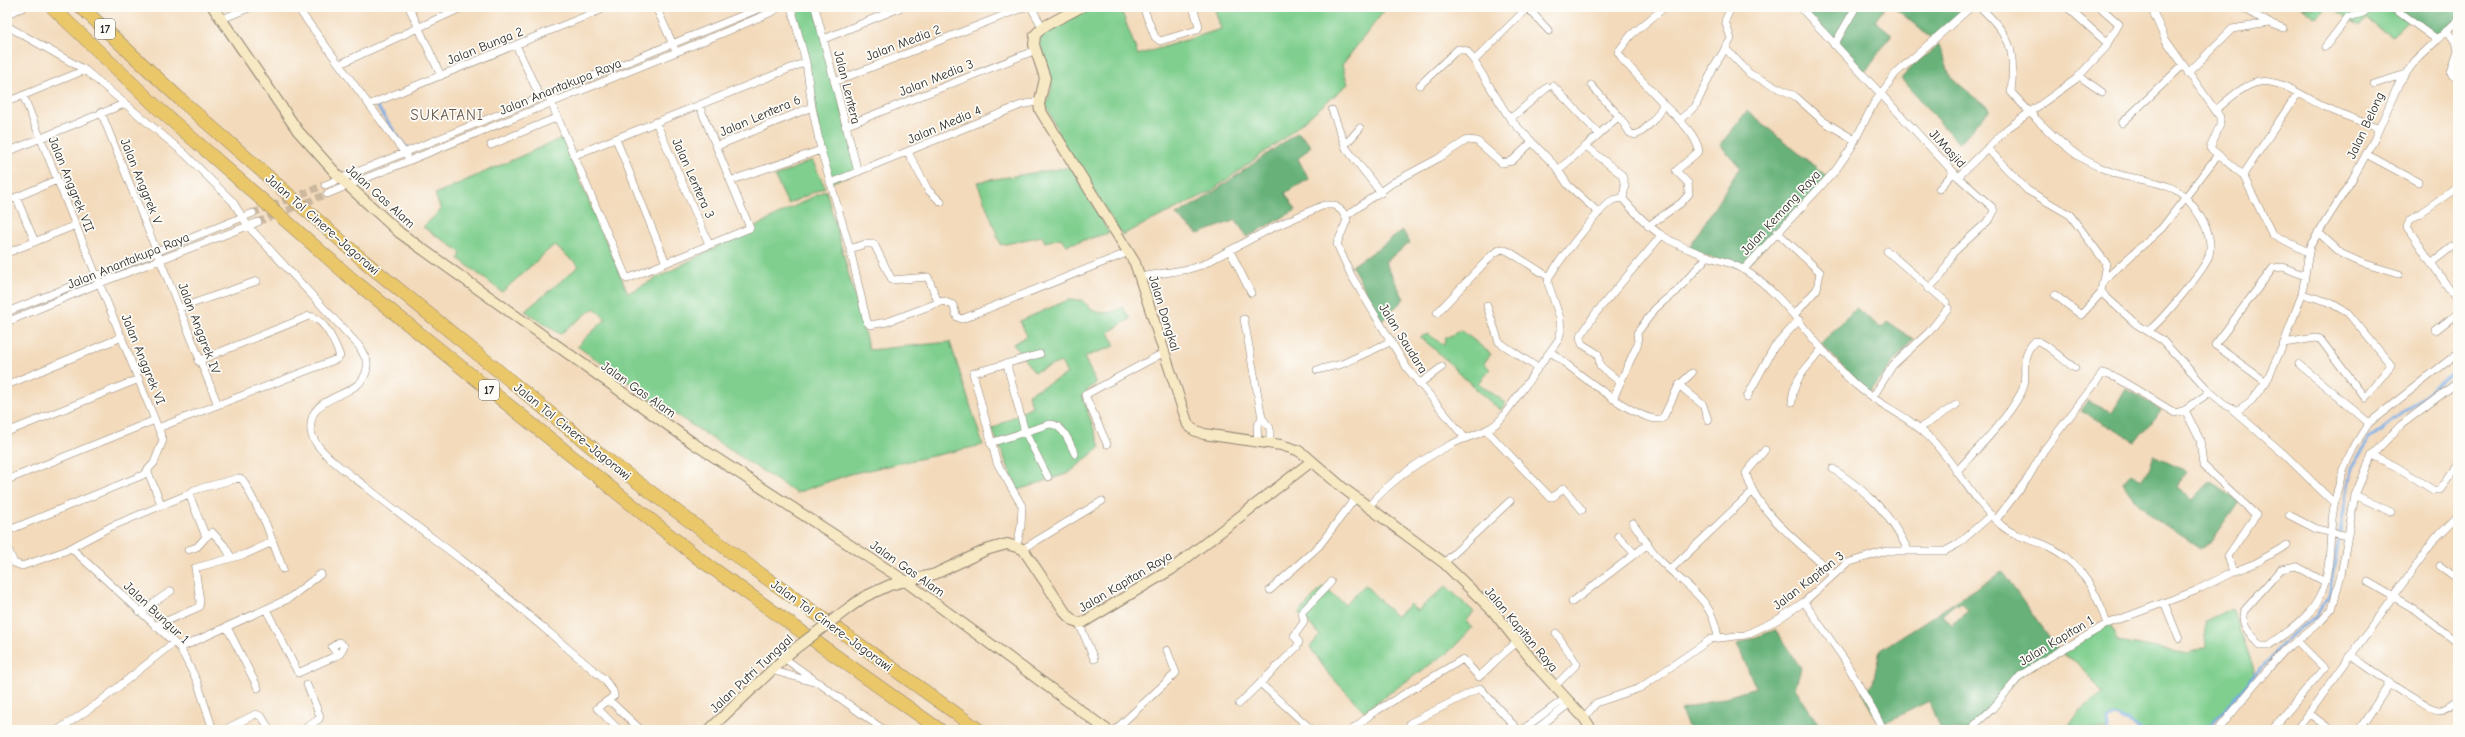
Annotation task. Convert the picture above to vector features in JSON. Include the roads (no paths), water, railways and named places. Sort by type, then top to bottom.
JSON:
[{"type":"highway","name":"Jalan Tol Cinere–Jagorawi","points":[[51,7],[160,110],[318,250],[590,473],[698,558],[940,730]]},
{"type":"highway","name":"Jalan Tol Cinere–Jagorawi","points":[[82,7],[181,100],[364,261],[600,454],[761,575],[979,730]]},
{"type":"highway","points":[[94,7],[129,50]]},
{"type":"street","points":[[7,14],[24,7]]},
{"type":"street","name":"Jalan Gas Alam","points":[[213,7],[284,114],[345,182],[383,218],[434,259],[711,455],[905,581],[1107,730]]},
{"type":"street","points":[[222,20],[251,7]]},
{"type":"street","points":[[297,7],[371,104],[409,160]]},
{"type":"street","points":[[409,7],[442,76]]},
{"type":"street","points":[[340,64],[418,26],[463,7]]},
{"type":"street","name":"Jalan Bunga 2","points":[[371,104],[516,45],[600,8],[608,7]]},
{"type":"street","points":[[656,7],[676,51]]},
{"type":"street","name":"Jalan Anantakupa Raya","points":[[327,194],[345,182],[404,152],[763,7]]},
{"type":"street","name":"Jalan Anantakupa Raya","points":[[325,185],[345,182],[409,160],[598,84],[774,11],[779,7]]},
{"type":"street","points":[[791,7],[806,62],[812,107],[821,150],[850,249],[867,322],[870,325],[887,322],[938,302],[952,303],[957,317],[962,319],[1129,252]]},
{"type":"street","name":"Jalan Lentera","points":[[815,7],[858,172]]},
{"type":"street","points":[[824,39],[902,7]]},
{"type":"street","name":"Jalan Media 2","points":[[834,82],[1025,7]]},
{"type":"street","points":[[1031,7],[1040,23]]},
{"type":"street","points":[[1040,101],[1045,78],[1036,50],[1034,38],[1039,29],[1081,7]]},
{"type":"street","points":[[1143,7],[1155,38],[1160,42],[1197,30],[1199,26],[1193,7]]},
{"type":"street","points":[[1474,61],[1528,7],[1549,31]]},
{"type":"street","points":[[1679,120],[1695,107],[1731,39],[1725,21],[1731,7]]},
{"type":"street","name":"Jl.Masjid","points":[[1800,7],[1956,175],[1994,210],[1990,219],[1953,253],[1942,275],[1928,289]]},
{"type":"street","points":[[1834,45],[1856,7]]},
{"type":"street","name":"Jalan Kemang Raya","points":[[1624,199],[1648,226],[1661,236],[1708,256],[1744,269],[1776,232],[1835,171],[1856,140],[1868,112],[1881,93],[1903,67],[1971,7]]},
{"type":"street","points":[[1980,7],[2008,39],[2014,71],[2010,92],[2030,113],[2080,157],[2119,174],[2162,184],[2187,197],[2205,227],[2210,248],[2208,257],[2172,308],[2149,330]]},
{"type":"street","points":[[2067,7],[2107,44]]},
{"type":"street","points":[[1940,189],[2008,128],[2079,76],[2107,44],[2120,24],[2100,7]]},
{"type":"street","points":[[2150,7],[2163,36],[2188,73],[2216,110],[2220,118],[2220,125],[2210,148],[2217,156],[2243,175],[2272,234],[2308,252]]},
{"type":"street","points":[[2242,7],[2269,23],[2283,28]]},
{"type":"street","points":[[2324,47],[2348,17],[2363,13],[2370,7]]},
{"type":"street","points":[[2392,7],[2437,40]]},
{"type":"street","points":[[1648,226],[1681,203],[1689,194],[1688,183],[1676,171],[1699,151],[1699,148],[1679,120],[1623,60],[1618,52],[1631,35],[1663,8]]},
{"type":"street","name":"Jalan Belong","points":[[2232,409],[2238,410],[2246,405],[2266,382],[2284,343],[2302,294],[2308,252],[2318,232],[2366,154],[2403,75],[2458,20]]},
{"type":"street","points":[[2188,73],[2232,29],[2269,23]]},
{"type":"street","points":[[7,26],[85,70],[185,154],[213,181],[243,216],[248,226],[359,346],[366,357],[367,369],[360,384],[325,400],[315,411],[310,429],[314,441],[320,448],[494,586],[604,680],[613,691],[613,697],[597,708],[619,730]]},
{"type":"street","points":[[706,30],[709,38]]},
{"type":"street","points":[[2446,31],[2456,41],[2458,49],[2452,75],[2458,79]]},
{"type":"street","points":[[516,45],[540,97]]},
{"type":"street","points":[[1725,48],[1750,74],[1794,96],[1823,121],[1856,140]]},
{"type":"street","points":[[1420,85],[1458,49],[1467,51],[1510,119],[1558,170],[1568,185],[1599,213]]},
{"type":"street","name":"Jalan Media 3","points":[[845,126],[1036,50]]},
{"type":"street","points":[[575,155],[806,62]]},
{"type":"street","points":[[2122,123],[2183,65]]},
{"type":"street","points":[[7,102],[85,70]]},
{"type":"street","points":[[594,75],[598,84]]},
{"type":"street","points":[[2374,84],[2403,75]]},
{"type":"street","points":[[2079,76],[2102,92]]},
{"type":"street","points":[[2216,110],[2232,96],[2259,82],[2269,82],[2298,93],[2324,107],[2379,129]]},
{"type":"street","points":[[1591,85],[1619,116],[1630,133],[1637,135],[1660,112],[1663,104]]},
{"type":"street","points":[[1510,119],[1551,86],[1599,134]]},
{"type":"street","points":[[2243,175],[2298,93]]},
{"type":"street","points":[[548,94],[627,279],[750,228],[718,146],[699,105]]},
{"type":"street","name":"Jalan Anggrek VII","points":[[23,95],[100,283]]},
{"type":"street","name":"Jalan Media 4","points":[[830,183],[1021,105],[1040,101]]},
{"type":"street","name":"Jalan Dongkal","points":[[1040,101],[1040,110],[1053,133],[1129,252],[1140,277],[1163,353],[1191,428],[1204,434],[1270,443],[1297,450],[1356,497]]},
{"type":"street","points":[[7,152],[101,112],[124,104]]},
{"type":"street","name":"Jalan Lentera 6","points":[[718,146],[812,107]]},
{"type":"street","points":[[1332,110],[1345,145],[1381,192]]},
{"type":"street","name":"Jalan Anggrek V","points":[[101,112],[160,259]]},
{"type":"street","points":[[1558,170],[1619,116]]},
{"type":"street","points":[[491,145],[558,118]]},
{"type":"street","name":"Jalan Lentera 3","points":[[656,122],[709,244]]},
{"type":"street","points":[[1345,145],[1360,128]]},
{"type":"street","points":[[616,139],[666,263]]},
{"type":"street","points":[[1140,277],[1189,269],[1230,251],[1272,228],[1324,205],[1334,205],[1346,216],[1400,178],[1439,158],[1467,140],[1477,141],[1497,159],[1506,163],[1512,161],[1531,142]]},
{"type":"street","points":[[1368,506],[1385,487],[1404,472],[1465,438],[1486,430],[1501,419],[1559,339],[1562,325],[1548,282],[1549,277],[1599,213],[1611,202],[1624,199],[1625,186],[1622,175],[1586,146]]},
{"type":"street","points":[[1987,148],[2027,190],[2064,211],[2074,220],[2105,259],[2102,292],[2081,315],[2055,295]]},
{"type":"street","points":[[732,180],[821,150]]},
{"type":"street","points":[[908,152],[928,190],[941,202]]},
{"type":"street","points":[[2366,154],[2418,182]]},
{"type":"street","points":[[2104,280],[2162,228],[2217,156]]},
{"type":"street","points":[[7,201],[57,180]]},
{"type":"street","points":[[2457,299],[2408,231],[2408,222],[2458,187]]},
{"type":"street","points":[[16,197],[35,242]]},
{"type":"street","name":"Jalan Anantakupa Raya","points":[[7,312],[96,274],[253,213]]},
{"type":"street","name":"Jalan Saudara","points":[[1346,216],[1346,226],[1337,242],[1351,275],[1419,384],[1465,438]]},
{"type":"street","name":"Jalan Anantakupa Raya","points":[[7,322],[160,259],[258,222]]},
{"type":"street","points":[[7,253],[76,225]]},
{"type":"street","points":[[1747,397],[1774,347],[1817,289],[1820,272],[1776,232]]},
{"type":"street","points":[[2318,232],[2342,254],[2362,263],[2399,274]]},
{"type":"street","points":[[1620,382],[1600,366],[1598,354],[1582,344],[1580,337],[1596,314],[1661,236]]},
{"type":"street","points":[[2431,263],[2458,242]]},
{"type":"street","points":[[850,249],[865,244],[874,244],[892,280],[927,277],[938,302]]},
{"type":"street","points":[[1437,313],[1493,254],[1501,249],[1508,251],[1549,277]]},
{"type":"street","points":[[1230,251],[1251,293]]},
{"type":"street","points":[[1873,397],[1893,365],[1929,332],[1947,305],[1887,251]]},
{"type":"street","points":[[1613,399],[1638,343],[1637,333],[1655,309],[1681,288],[1708,256]]},
{"type":"street","name":"Jalan Anggrek IV","points":[[160,259],[180,308],[198,361],[218,406]]},
{"type":"street","points":[[2266,382],[2215,345],[2273,268],[2283,267],[2305,276]]},
{"type":"street","points":[[1744,269],[1797,317],[1822,349],[1853,383],[1897,411],[1920,428],[1931,439],[1994,518],[2009,530],[2055,550],[2075,565],[2094,590],[2107,624]]},
{"type":"street","points":[[180,308],[257,281]]},
{"type":"street","name":"Jalan Anggrek VI","points":[[100,283],[163,440],[162,445],[148,472]]},
{"type":"street","points":[[2102,292],[2136,324],[2149,330],[2162,340],[2210,392],[2285,454],[2334,503]]},
{"type":"street","points":[[2284,343],[2315,338],[2320,339],[2365,398],[2391,366],[2348,312],[2329,302],[2302,294]]},
{"type":"street","points":[[1487,306],[1499,342],[1538,368]]},
{"type":"street","points":[[2436,330],[2458,313]]},
{"type":"street","points":[[158,428],[337,359],[340,356],[336,346],[323,327],[315,319],[309,316],[198,361]]},
{"type":"street","points":[[1244,319],[1262,418],[1270,428],[1270,443]]},
{"type":"street","points":[[7,385],[122,337]]},
{"type":"street","points":[[1318,370],[1342,364],[1392,341]]},
{"type":"street","points":[[1956,472],[1981,446],[2021,392],[2024,380],[2024,357],[2036,341],[2045,344],[2057,356],[2074,368]]},
{"type":"street","points":[[1792,402],[1794,385],[1822,349]]},
{"type":"street","points":[[1551,352],[1613,399],[1658,420],[1663,418],[1679,385],[1692,373]]},
{"type":"street","points":[[1107,444],[1085,395],[1163,353]]},
{"type":"street","points":[[2219,729],[2268,668],[2321,621],[2334,603],[2340,534],[2334,503],[2345,462],[2369,423],[2458,353]]},
{"type":"street","points":[[1020,548],[1022,506],[997,463],[990,443],[973,373],[1007,365],[1040,354]]},
{"type":"street","points":[[2299,364],[2369,423]]},
{"type":"street","points":[[1007,365],[1025,432],[1048,477]]},
{"type":"street","points":[[1419,384],[1442,366]]},
{"type":"street","name":"Jalan Kapitan 3","points":[[1584,718],[1596,703],[1640,688],[1705,643],[1718,637],[1736,637],[1758,630],[1804,602],[1833,574],[1847,563],[1863,556],[1886,551],[1908,550],[1938,552],[1951,549],[1994,518],[2028,478],[2044,450],[2102,372],[2118,378],[2172,412],[2185,410]]},
{"type":"street","points":[[7,432],[139,379]]},
{"type":"street","points":[[2325,582],[2296,566],[2281,569],[2244,611],[2244,621],[2248,631],[2260,646],[2268,646],[2308,613],[2320,597],[2325,582],[2340,534],[2372,455],[2401,425],[2458,382]]},
{"type":"street","points":[[1679,385],[1703,405],[1708,420]]},
{"type":"street","points":[[2210,392],[2185,410],[2200,440],[2203,465],[2256,515],[2228,556],[2233,572]]},
{"type":"street","points":[[1920,428],[1956,405]]},
{"type":"street","points":[[1258,442],[1257,426],[1262,418]]},
{"type":"street","points":[[7,480],[155,420]]},
{"type":"street","points":[[990,443],[1050,424],[1056,424],[1061,429],[1075,454]]},
{"type":"street","points":[[1486,430],[1550,497],[1553,497],[1564,488],[1582,510]]},
{"type":"street","points":[[1765,450],[1746,473],[1752,492],[1787,530],[1833,574]]},
{"type":"street","points":[[2372,455],[2397,467],[2434,490],[2440,490],[2458,465]]},
{"type":"street","name":"Jalan Kapitan Raya","points":[[1020,548],[1067,615],[1072,620],[1079,623],[1096,616],[1172,569],[1312,461]]},
{"type":"street","points":[[1833,469],[1891,518],[1908,550]]},
{"type":"street","points":[[7,530],[148,472],[161,504]]},
{"type":"street","points":[[7,546],[17,566],[22,566],[71,548],[161,504],[206,486],[241,479],[266,524],[283,568]]},
{"type":"street","points":[[1671,569],[1752,492]]},
{"type":"street","points":[[189,494],[206,536]]},
{"type":"street","points":[[2355,495],[2391,512]]},
{"type":"street","points":[[1270,590],[1319,546],[1356,497]]},
{"type":"street","name":"Jalan Kapitan Raya","points":[[1356,497],[1444,563],[1494,612],[1554,687],[1584,718],[1592,730]]},
{"type":"street","points":[[905,581],[940,572],[996,546],[1020,548],[1102,501]]},
{"type":"street","points":[[1444,563],[1510,501]]},
{"type":"street","points":[[2289,515],[2316,529],[2340,534]]},
{"type":"street","points":[[2297,730],[2352,656],[2435,539],[2458,516]]},
{"type":"street","points":[[1632,523],[1658,558],[1706,602],[1715,620],[1718,637]]},
{"type":"street","points":[[188,550],[197,547],[206,536],[212,532],[231,557]]},
{"type":"street","points":[[1618,536],[1635,554]]},
{"type":"street","points":[[155,626],[199,607],[200,601],[195,568],[246,554],[272,542]]},
{"type":"street","points":[[1572,602],[1648,544]]},
{"type":"street","name":"Jalan Kapitan 1","points":[[1969,730],[1992,709],[2026,671],[2107,624],[2205,587],[2233,572],[2256,563],[2287,546]]},
{"type":"street","name":"Jalan Bungur 1","points":[[71,548],[180,648],[197,681],[213,730]]},
{"type":"street","points":[[2440,566],[2458,579]]},
{"type":"street","points":[[180,648],[266,609],[299,592],[321,574]]},
{"type":"street","name":"Jalan Putri Tunggal","points":[[709,730],[792,651],[850,607],[875,592],[905,581]]},
{"type":"street","points":[[1239,704],[1298,645],[1294,636],[1304,622],[1302,612],[1331,582]]},
{"type":"street","points":[[2368,582],[2432,622],[2458,643]]},
{"type":"street","points":[[140,612],[171,591]]},
{"type":"street","points":[[1804,602],[1844,659],[1884,730]]},
{"type":"street","points":[[2164,602],[2179,639]]},
{"type":"street","points":[[266,609],[298,673],[337,654]]},
{"type":"street","points":[[1079,623],[1094,659]]},
{"type":"street","points":[[227,627],[258,688]]},
{"type":"street","points":[[1554,687],[1577,664],[1556,633]]},
{"type":"street","points":[[2272,730],[2324,668],[2297,641]]},
{"type":"street","points":[[1352,730],[1371,714],[1463,659],[1479,677],[1504,652],[1518,642]]},
{"type":"street","points":[[58,730],[97,704],[173,643]]},
{"type":"street","points":[[1115,730],[1176,673],[1167,650]]},
{"type":"street","points":[[2352,656],[2390,683],[2435,709],[2446,708],[2458,700]]},
{"type":"street","points":[[784,658],[884,730]]},
{"type":"street","points":[[771,670],[819,683]]},
{"type":"street","points":[[1260,683],[1312,730]]},
{"type":"street","points":[[2360,730],[2390,683]]},
{"type":"street","points":[[303,730],[319,719],[320,716],[307,685]]},
{"type":"street","points":[[1410,723],[1480,688],[1516,728]]},
{"type":"street","points":[[609,700],[641,730]]},
{"type":"street","points":[[1522,730],[1567,701]]},
{"type":"street","points":[[1535,730],[1567,701]]},
{"type":"street","points":[[224,730],[256,714],[262,717],[270,730]]},
{"type":"street","points":[[2310,714],[2331,730]]},
{"type":"street","points":[[1505,730],[1516,728]]},
{"type":"waterway","points":[[379,104],[376,105],[406,148],[408,147]]},
{"type":"waterway","points":[[2207,730],[2288,637],[2315,617],[2329,596],[2351,469],[2369,439],[2458,369]]},
{"type":"waterway","points":[[2108,730],[2107,719],[2116,715],[2143,730]]},
{"type":"tunnel","points":[[253,213],[325,185]]},
{"type":"tunnel","points":[[258,222],[327,194]]},
{"type":"district","name":"SUKATANI","points":[[447,115]]}]
